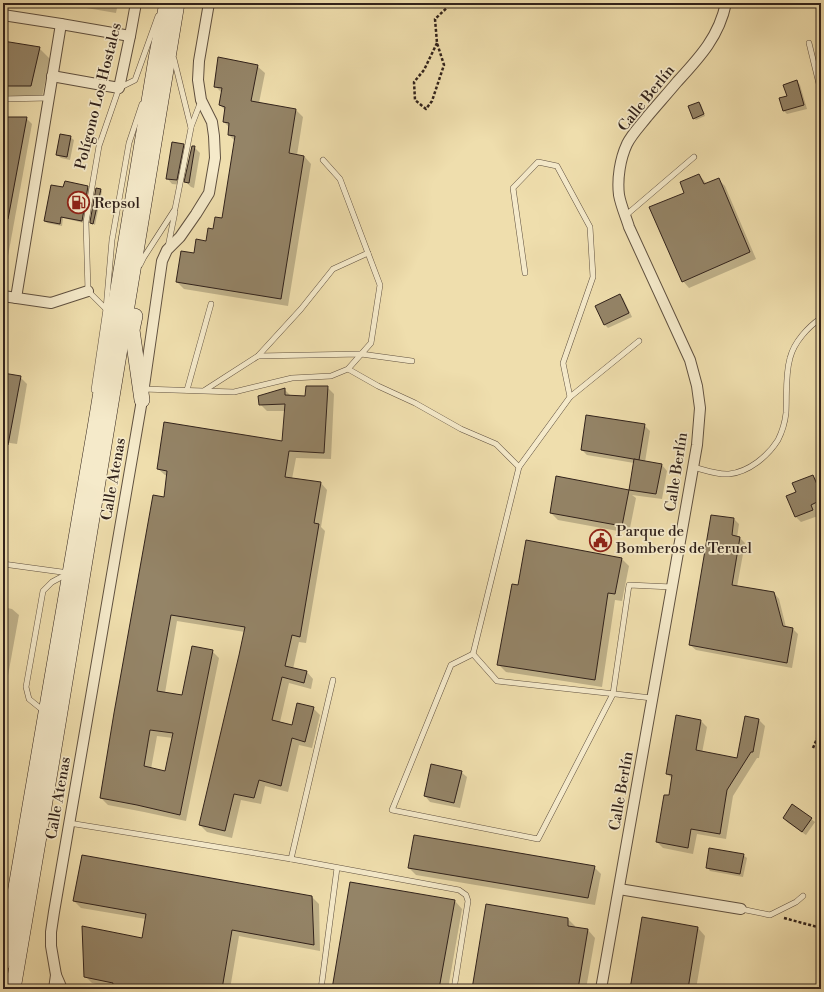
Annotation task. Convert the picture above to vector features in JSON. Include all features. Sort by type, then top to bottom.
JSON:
[{"type":"main road","points":[[23,989],[14,982],[177,3]]},
{"type":"main road","points":[[142,395],[132,330],[183,3]]},
{"type":"main road","points":[[3,962],[95,428],[156,60],[163,7]]},
{"type":"main road","points":[[6,989],[21,901],[26,827]]},
{"type":"street","name":"Polígono Los Hostales","points":[[119,88],[136,3]]},
{"type":"street","name":"Calle Atenas","points":[[56,976],[51,946],[51,932],[142,395],[162,261],[167,250],[180,237],[209,193],[215,158],[212,122],[201,100],[198,80],[199,61],[209,3]]},
{"type":"street","name":"Calle Berlín","points":[[601,989],[697,445],[700,408],[697,386],[690,360],[625,216],[619,195],[621,164],[627,144],[635,132],[706,48],[719,27],[726,3]]},
{"type":"street","points":[[3,15],[130,36]]},
{"type":"street","points":[[16,298],[61,24]]},
{"type":"street","points":[[52,76],[119,88]]},
{"type":"street","points":[[3,296],[51,303],[88,290]]},
{"type":"street","points":[[618,889],[741,909]]},
{"type":"street","points":[[54,989],[56,976]]},
{"type":"street","points":[[56,976],[62,989]]},
{"type":"lane","points":[[119,88],[135,80],[163,7]]},
{"type":"lane","points":[[809,43],[821,92]]},
{"type":"lane","points":[[174,59],[191,128]]},
{"type":"lane","points":[[145,94],[156,60]]},
{"type":"lane","name":"Polígono Los Hostales","points":[[88,290],[86,222],[99,146],[119,88]]},
{"type":"lane","points":[[3,99],[48,98]]},
{"type":"lane","points":[[167,250],[191,128],[201,100]]},
{"type":"lane","points":[[93,398],[106,308],[112,240],[129,143],[143,101]]},
{"type":"lane","points":[[625,216],[694,158]]},
{"type":"lane","points":[[142,395],[187,390],[234,392],[292,378],[331,376],[348,369],[371,343],[380,285],[340,180],[323,160]]},
{"type":"lane","points":[[525,273],[513,188],[538,162],[557,166],[590,227],[593,277],[563,363],[570,397]]},
{"type":"lane","points":[[131,282],[144,257],[175,209]]},
{"type":"lane","points":[[204,391],[258,356],[301,309],[333,269],[368,253]]},
{"type":"lane","points":[[88,290],[106,308]]},
{"type":"lane","points":[[187,390],[211,304]]},
{"type":"lane","points":[[693,467],[729,474],[739,472],[753,465],[771,449],[783,428],[786,414],[788,368],[790,357],[795,345],[805,332],[821,318]]},
{"type":"lane","points":[[639,342],[570,397],[519,466],[473,654],[451,665],[392,810],[538,839],[613,694],[629,585],[672,587]]},
{"type":"lane","points":[[258,356],[361,354],[412,361]]},
{"type":"lane","points":[[348,369],[378,386],[496,444],[519,466]]},
{"type":"lane","points":[[93,406],[95,428]]},
{"type":"lane","points":[[3,564],[70,573]]},
{"type":"lane","points":[[46,713],[29,699],[26,687],[43,591],[52,582],[70,573]]},
{"type":"lane","points":[[473,654],[498,681],[652,698]]},
{"type":"lane","points":[[291,859],[333,680]]},
{"type":"lane","points":[[69,823],[291,859],[460,890],[466,895],[468,901],[454,989]]},
{"type":"lane","points":[[321,989],[338,868]]},
{"type":"lane","points":[[741,909],[770,915],[796,902],[803,896]]},
{"type":"path","points":[[437,44],[424,70],[414,82],[416,100],[426,109],[432,101],[444,65],[437,44],[435,19],[452,3]]},
{"type":"path","points":[[814,748],[821,730]]},
{"type":"path","points":[[770,915],[821,928]]},
{"type":"building","points":[[3,41],[40,47],[31,86],[3,86]]},
{"type":"building","points":[[218,57],[258,65],[251,101],[296,109],[289,153],[304,156],[281,299],[176,282],[181,251],[194,253],[196,239],[206,241],[208,228],[213,229],[215,217],[222,218],[235,136],[228,135],[229,123],[223,122],[225,107],[219,105],[222,88],[214,87]]},
{"type":"building","points":[[797,80],[804,105],[783,111],[779,98],[787,96],[783,85]]},
{"type":"building","points":[[699,102],[704,114],[693,119],[688,106]]},
{"type":"building","points":[[3,117],[27,117],[8,219],[3,218]]},
{"type":"building","points":[[60,134],[71,136],[67,157],[56,155]]},
{"type":"building","points":[[172,142],[184,144],[177,180],[166,179]]},
{"type":"building","points":[[192,146],[195,146],[189,183],[184,182]]},
{"type":"building","points":[[699,174],[704,184],[719,178],[750,252],[682,282],[649,207],[684,193],[680,182]]},
{"type":"building","name":"Repsol","points":[[65,181],[88,186],[82,221],[61,217],[60,224],[44,221],[51,185],[63,187]]},
{"type":"building","points":[[96,188],[101,189],[93,224],[90,222]]},
{"type":"building","points":[[620,294],[629,313],[604,325],[595,306]]},
{"type":"building","points":[[3,373],[21,376],[8,445],[3,445]]},
{"type":"building","points":[[306,386],[328,386],[324,453],[289,451],[285,477],[321,482],[314,523],[319,524],[300,637],[292,635],[285,666],[307,671],[304,683],[282,677],[272,720],[292,725],[297,703],[314,707],[305,742],[292,738],[281,786],[259,780],[254,798],[234,794],[225,831],[199,825],[245,627],[171,615],[157,691],[182,695],[192,646],[213,650],[180,815],[100,798],[153,495],[164,497],[167,471],[157,469],[164,422],[282,441],[285,404],[259,405],[258,396],[285,388],[285,395],[305,396]],"holes":[[[150,730],[173,733],[165,771],[144,766]]]},
{"type":"building","points":[[586,415],[645,424],[639,460],[581,450]]},
{"type":"building","points":[[634,459],[662,464],[656,494],[629,490]]},
{"type":"building","points":[[813,475],[821,494],[821,500],[811,505],[813,510],[795,517],[786,496],[796,492],[792,483]]},
{"type":"building","points":[[556,476],[629,490],[622,526],[550,513]]},
{"type":"building","points":[[711,515],[734,518],[732,535],[740,537],[732,585],[774,592],[783,626],[793,628],[787,663],[689,645]]},
{"type":"building","points":[[526,540],[622,558],[615,594],[608,593],[595,680],[497,665],[512,584],[518,585]]},
{"type":"building","points":[[676,715],[701,720],[696,750],[737,758],[745,716],[759,719],[753,752],[751,752],[727,790],[720,834],[691,829],[688,848],[656,842],[664,795],[669,795],[672,775],[666,774]]},
{"type":"building","points":[[431,764],[462,771],[454,803],[424,796]]},
{"type":"building","points":[[792,804],[812,818],[802,832],[783,818]]},
{"type":"building","points":[[414,835],[595,866],[588,898],[408,868]]},
{"type":"building","points":[[709,848],[744,854],[740,874],[706,868]]},
{"type":"building","points":[[82,855],[312,896],[314,945],[232,930],[222,989],[112,989],[113,983],[84,977],[82,926],[142,938],[146,914],[73,901]]},
{"type":"building","points":[[350,882],[455,900],[439,989],[332,989]]},
{"type":"building","points":[[486,904],[568,918],[568,926],[588,929],[578,989],[472,989]]},
{"type":"building","points":[[642,917],[698,927],[688,989],[630,989]]},
{"type":"place","name":"Repsol","points":[[79,203]]},
{"type":"place","name":"Parque de Bomberos de Teruel","points":[[600,540]]}]
